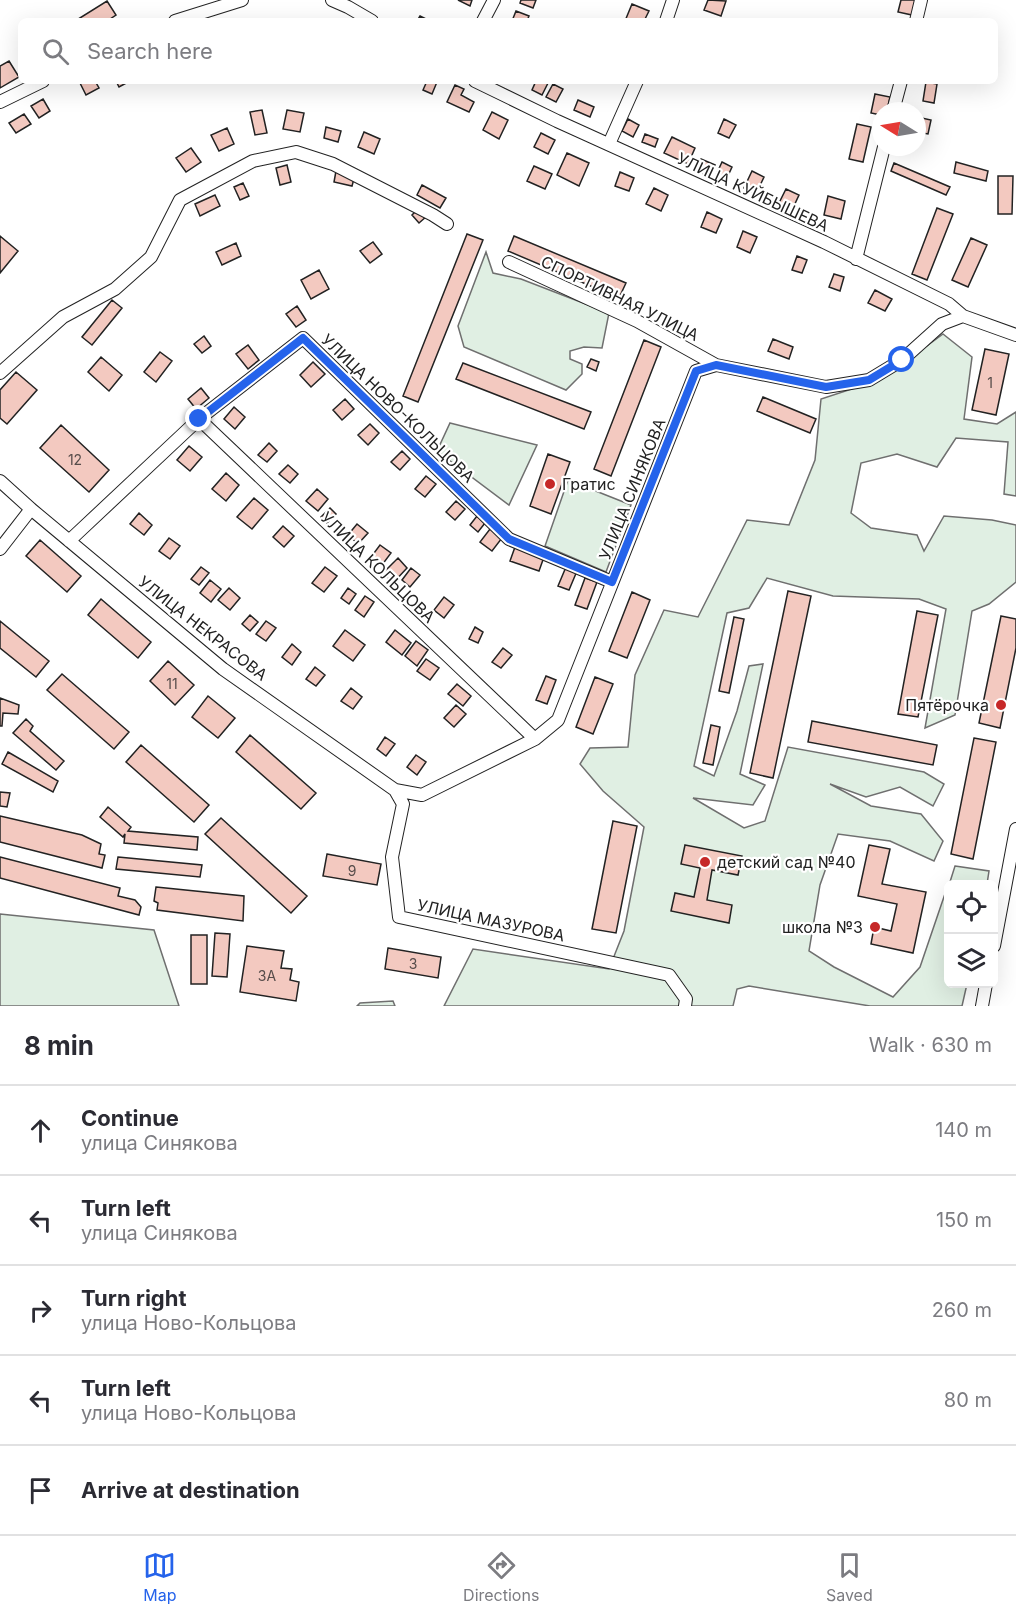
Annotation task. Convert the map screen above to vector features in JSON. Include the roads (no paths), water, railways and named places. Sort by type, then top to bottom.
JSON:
[{"type":"street","points":[[185,18],[242,0]]},
{"type":"street","points":[[332,0],[367,18]]},
{"type":"street","points":[[485,18],[494,0]]},
{"type":"street","points":[[667,18],[674,0]]},
{"type":"street","points":[[917,18],[921,0]]},
{"type":"street","points":[[0,102],[37,84]]},
{"type":"street","name":"УЛИЦА КУЙБЫШЕВА","points":[[481,84],[824,242],[949,304],[963,316],[1016,335]]},
{"type":"street","points":[[609,144],[636,84]]},
{"type":"street","points":[[895,102],[900,84]]},
{"type":"street","points":[[0,373],[63,317],[114,289],[151,257],[180,200],[253,161],[296,152],[333,164],[447,224]]},
{"type":"street","points":[[856,259],[882,156]]},
{"type":"street","name":"СПОРТИВНАЯ УЛИЦА","points":[[509,262],[637,321],[716,365]]},
{"type":"street","points":[[716,365],[826,387],[869,380],[902,360],[942,324],[963,316]]},
{"type":"street","name":"УЛИЦА НОВО-КОЛЬЦОВА","points":[[69,541],[199,419],[303,338],[509,539],[612,582]]},
{"type":"street","name":"УЛИЦА СИНЯКОВА","points":[[395,790],[422,795],[535,739],[558,720],[696,371],[716,365]]},
{"type":"street","name":"УЛИЦА КОЛЬЦОВА","points":[[199,419],[535,739]]},
{"type":"street","name":"УЛИЦА НЕКРАСОВА","points":[[0,481],[223,669],[395,790]]},
{"type":"street","points":[[0,549],[31,509]]},
{"type":"street","name":"УЛИЦА МАЗУРОВА","points":[[395,790],[403,804],[392,857],[399,917],[669,975],[686,999],[685,1006]]},
{"type":"street","points":[[995,934],[1016,829]]},
{"type":"street","points":[[982,1006],[985,988]]},
{"type":"place","name":"Гратис","points":[[550,484]]},
{"type":"place","name":"Пятёрочка","points":[[1001,705]]},
{"type":"place","name":"детский сад №40","points":[[705,862]]},
{"type":"place","name":"школа №3","points":[[875,927]]}]
